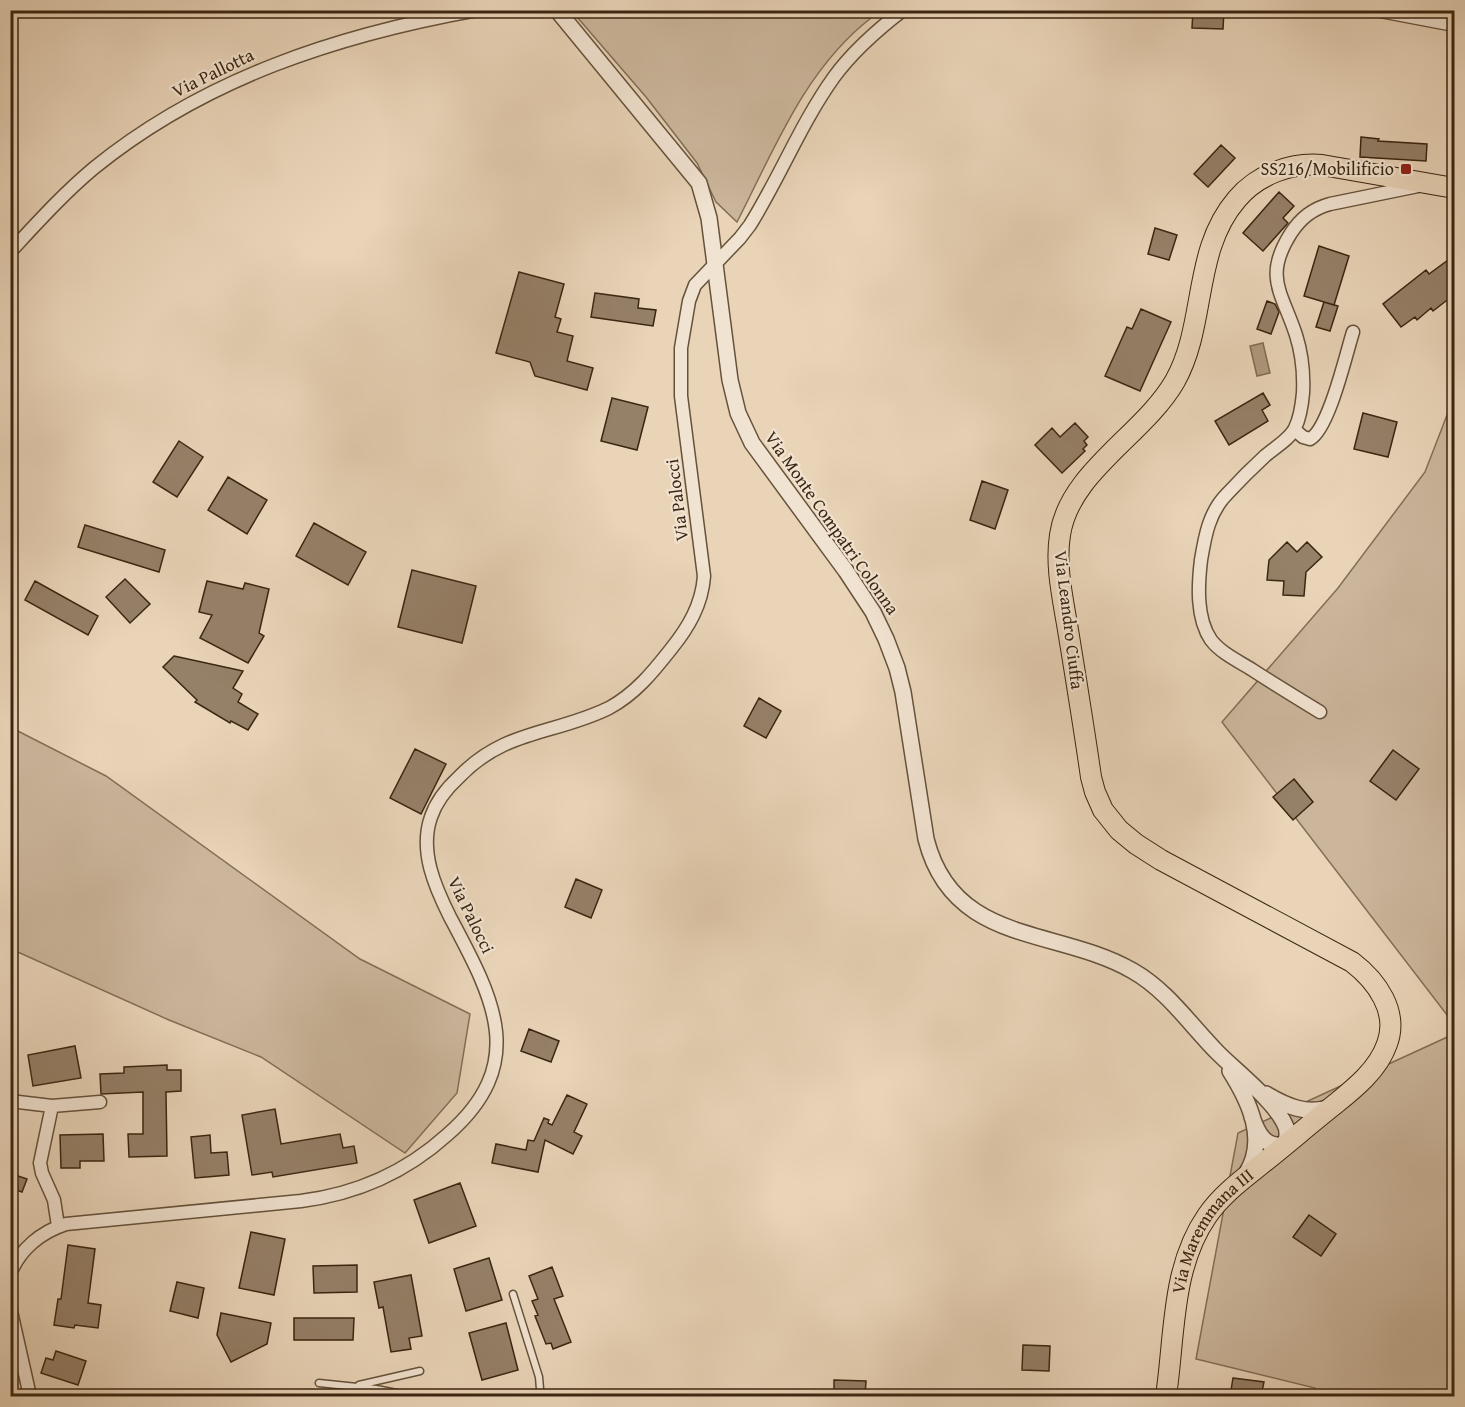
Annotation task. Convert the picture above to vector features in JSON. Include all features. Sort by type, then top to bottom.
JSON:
[{"type":"main road","name":"Via Leandro Ciuffa","points":[[1331,1107],[1359,1084],[1383,1054],[1388,1044],[1391,1028],[1384,998],[1363,971],[1345,957],[1161,860],[1127,837],[1103,810],[1091,777],[1061,584],[1059,542],[1065,514],[1076,494],[1156,408],[1179,374],[1192,336],[1210,247],[1226,213],[1245,191],[1271,174],[1307,164],[1455,188]]},
{"type":"main road","name":"Via Maremmana III","points":[[1166,1396],[1178,1293],[1187,1257],[1206,1216],[1241,1181],[1331,1107]]},
{"type":"street","name":"Via Pallotta","points":[[10,252],[94,168],[151,126],[216,89],[273,64],[325,46],[477,10]]},
{"type":"street","name":"Via Monte Compatri Colonna","points":[[557,10],[696,178],[703,193],[735,403],[745,430],[756,449],[866,600],[892,653],[903,692],[926,839],[941,878],[961,901],[990,920],[1028,935],[1097,955],[1138,974],[1168,998],[1283,1122],[1287,1132],[1286,1145],[1273,1145],[1263,1140],[1240,1087],[1218,1053]]},
{"type":"street","name":"Via Palocci","points":[[10,1274],[27,1247],[58,1226],[84,1221],[312,1199],[350,1191],[383,1178],[425,1154],[453,1130],[475,1106],[488,1086],[495,1066],[496,1026],[482,977],[435,883],[428,851],[430,819],[450,786],[472,764],[491,750],[523,736],[596,714],[624,699],[655,669],[679,640],[694,614],[701,596],[704,576],[681,396],[681,355],[693,290],[698,280],[750,225],[799,134],[834,77],[864,43],[903,10]]},
{"type":"street","points":[[1376,10],[1455,25]]},
{"type":"street","points":[[1320,712],[1220,649],[1208,634],[1200,601],[1203,553],[1208,527],[1216,508],[1225,496],[1295,430],[1302,400],[1303,366],[1300,348],[1279,292],[1276,274],[1278,260],[1287,240],[1303,218],[1317,208],[1427,184]]},
{"type":"street","points":[[1295,430],[1303,437],[1310,439],[1320,430],[1327,415],[1353,332]]},
{"type":"street","name":"Via Monte Compatri Colonna","points":[[1248,1082],[1272,1098],[1297,1109],[1317,1111],[1331,1107]]},
{"type":"street","points":[[10,1101],[52,1106],[100,1102]]},
{"type":"street","points":[[52,1106],[40,1163],[54,1200],[58,1226]]},
{"type":"street","name":"Via Monte Compatri Colonna","points":[[1241,1181],[1253,1162],[1256,1150],[1257,1137],[1252,1117]]},
{"type":"street","points":[[10,1306],[30,1396]]},
{"type":"street","points":[[10,1373],[24,1371]]},
{"type":"lane","points":[[513,1294],[539,1377],[538,1396]]},
{"type":"lane","points":[[354,1386],[420,1371]]},
{"type":"lane","points":[[320,1383],[412,1396]]},
{"type":"shaded area","points":[[571,10],[870,10],[871,18],[827,61],[809,86],[778,139],[737,222],[716,202],[697,163],[646,97]]},
{"type":"shaded area","points":[[1263,343],[1270,373],[1257,376],[1250,346]]},
{"type":"shaded area","points":[[1454,397],[1454,1024],[1222,722],[1338,588],[1425,472]]},
{"type":"shaded area","points":[[10,727],[106,776],[360,959],[470,1014],[457,1093],[405,1153],[261,1057],[169,1020],[11,949]]},
{"type":"shaded area","points":[[1454,1034],[1454,1396],[1315,1396],[1315,1388],[1196,1359],[1238,1133]]},
{"type":"building","points":[[1193,10],[1224,10],[1223,29],[1192,28]]},
{"type":"building","points":[[1361,137],[1379,139],[1378,141],[1427,144],[1426,161],[1360,157]]},
{"type":"building","points":[[1221,145],[1235,158],[1208,187],[1194,174]]},
{"type":"building","points":[[1279,192],[1294,206],[1283,218],[1288,223],[1263,251],[1243,233]]},
{"type":"building","points":[[1155,228],[1177,235],[1169,260],[1148,254]]},
{"type":"building","points":[[1319,246],[1349,256],[1334,305],[1304,296]]},
{"type":"building","points":[[1455,255],[1455,294],[1433,311],[1431,308],[1417,320],[1415,317],[1401,327],[1383,304],[1426,270],[1429,274]]},
{"type":"building","points":[[519,272],[564,284],[555,317],[561,319],[557,332],[573,336],[567,361],[593,368],[587,390],[535,376],[530,362],[496,353]]},
{"type":"building","points":[[595,293],[639,299],[638,308],[656,310],[653,326],[591,317]]},
{"type":"building","points":[[1267,301],[1275,304],[1279,312],[1271,334],[1257,329]]},
{"type":"building","points":[[1324,302],[1338,306],[1330,331],[1316,327]]},
{"type":"building","points":[[1141,309],[1171,322],[1140,391],[1105,376],[1127,327],[1132,329]]},
{"type":"building","points":[[1263,393],[1270,405],[1262,410],[1268,421],[1229,445],[1215,421]]},
{"type":"building","points":[[612,398],[648,407],[637,450],[601,441]]},
{"type":"building","points":[[1363,413],[1397,422],[1388,457],[1354,449]]},
{"type":"building","points":[[1075,423],[1088,437],[1084,441],[1087,445],[1083,449],[1085,451],[1062,473],[1035,445],[1052,428],[1060,437]]},
{"type":"building","points":[[179,441],[203,457],[177,497],[153,482]]},
{"type":"building","points":[[228,477],[267,500],[247,534],[208,510]]},
{"type":"building","points":[[982,481],[1008,490],[995,529],[970,520]]},
{"type":"building","points":[[314,523],[366,552],[348,585],[296,556]]},
{"type":"building","points":[[85,525],[165,550],[159,572],[78,547]]},
{"type":"building","points":[[1287,542],[1297,552],[1307,542],[1322,557],[1306,572],[1304,596],[1283,595],[1284,581],[1267,580],[1269,560]]},
{"type":"building","points":[[412,570],[476,586],[462,643],[398,627]]},
{"type":"building","points":[[125,579],[150,604],[130,623],[106,597]]},
{"type":"building","points":[[35,581],[98,616],[88,635],[25,600]]},
{"type":"building","points":[[207,581],[243,589],[245,583],[269,589],[259,633],[264,636],[248,663],[200,638],[212,615],[199,612]]},
{"type":"building","points":[[174,656],[243,671],[233,688],[242,694],[238,702],[258,714],[248,730],[231,721],[230,723],[195,702],[197,700],[163,667]]},
{"type":"building","points":[[759,698],[781,711],[766,738],[744,726]]},
{"type":"building","points":[[415,749],[446,764],[421,814],[390,798]]},
{"type":"building","points":[[1393,750],[1419,769],[1396,800],[1370,781]]},
{"type":"building","points":[[1294,779],[1313,802],[1293,820],[1273,797]]},
{"type":"building","points":[[576,879],[602,890],[591,918],[565,907]]},
{"type":"building","points":[[529,1029],[559,1041],[551,1062],[521,1051]]},
{"type":"building","points":[[75,1046],[81,1078],[33,1086],[28,1055]]},
{"type":"building","points":[[167,1065],[167,1070],[181,1070],[181,1091],[166,1092],[167,1156],[129,1157],[128,1134],[143,1134],[143,1092],[101,1094],[100,1074],[124,1073],[124,1067]]},
{"type":"building","points":[[567,1095],[587,1104],[574,1132],[582,1136],[573,1154],[545,1140],[538,1172],[492,1163],[496,1144],[526,1150],[528,1140],[534,1141],[544,1118],[552,1125]]},
{"type":"building","points":[[275,1109],[281,1144],[340,1134],[343,1148],[354,1146],[357,1163],[273,1177],[272,1172],[252,1175],[242,1115]]},
{"type":"building","points":[[103,1134],[104,1161],[80,1161],[80,1168],[61,1168],[60,1135]]},
{"type":"building","points":[[210,1135],[211,1153],[227,1152],[229,1175],[195,1178],[191,1137]]},
{"type":"building","points":[[15,1175],[27,1179],[22,1192],[11,1188]]},
{"type":"building","points":[[460,1183],[476,1226],[429,1243],[414,1200]]},
{"type":"building","points":[[1309,1215],[1336,1234],[1321,1256],[1293,1237]]},
{"type":"building","points":[[251,1232],[285,1239],[274,1295],[239,1288]]},
{"type":"building","points":[[68,1245],[95,1249],[88,1303],[101,1305],[98,1328],[54,1325],[58,1299],[61,1299]]},
{"type":"building","points":[[489,1258],[502,1300],[466,1311],[454,1269]]},
{"type":"building","points":[[357,1265],[357,1292],[314,1293],[313,1266]]},
{"type":"building","points":[[552,1267],[563,1296],[554,1299],[571,1342],[553,1349],[551,1343],[546,1344],[535,1316],[538,1315],[532,1301],[538,1299],[529,1276]]},
{"type":"building","points":[[411,1275],[422,1336],[409,1338],[411,1349],[391,1352],[383,1307],[379,1308],[374,1282]]},
{"type":"building","points":[[177,1282],[204,1288],[198,1318],[170,1311]]},
{"type":"building","points":[[221,1313],[271,1323],[267,1344],[231,1362],[217,1335]]},
{"type":"building","points":[[294,1318],[354,1318],[353,1340],[294,1340]]},
{"type":"building","points":[[506,1323],[518,1370],[482,1380],[469,1333]]},
{"type":"building","points":[[1023,1345],[1050,1346],[1049,1371],[1022,1370]]},
{"type":"building","points":[[56,1351],[86,1361],[78,1385],[41,1373],[46,1358],[53,1360]]},
{"type":"building","points":[[1233,1378],[1264,1382],[1261,1396],[1230,1396]]},
{"type":"building","points":[[834,1380],[866,1381],[865,1396],[834,1396]]},
{"type":"place","name":"SS216/Mobilificio","points":[[1406,169]]}]
